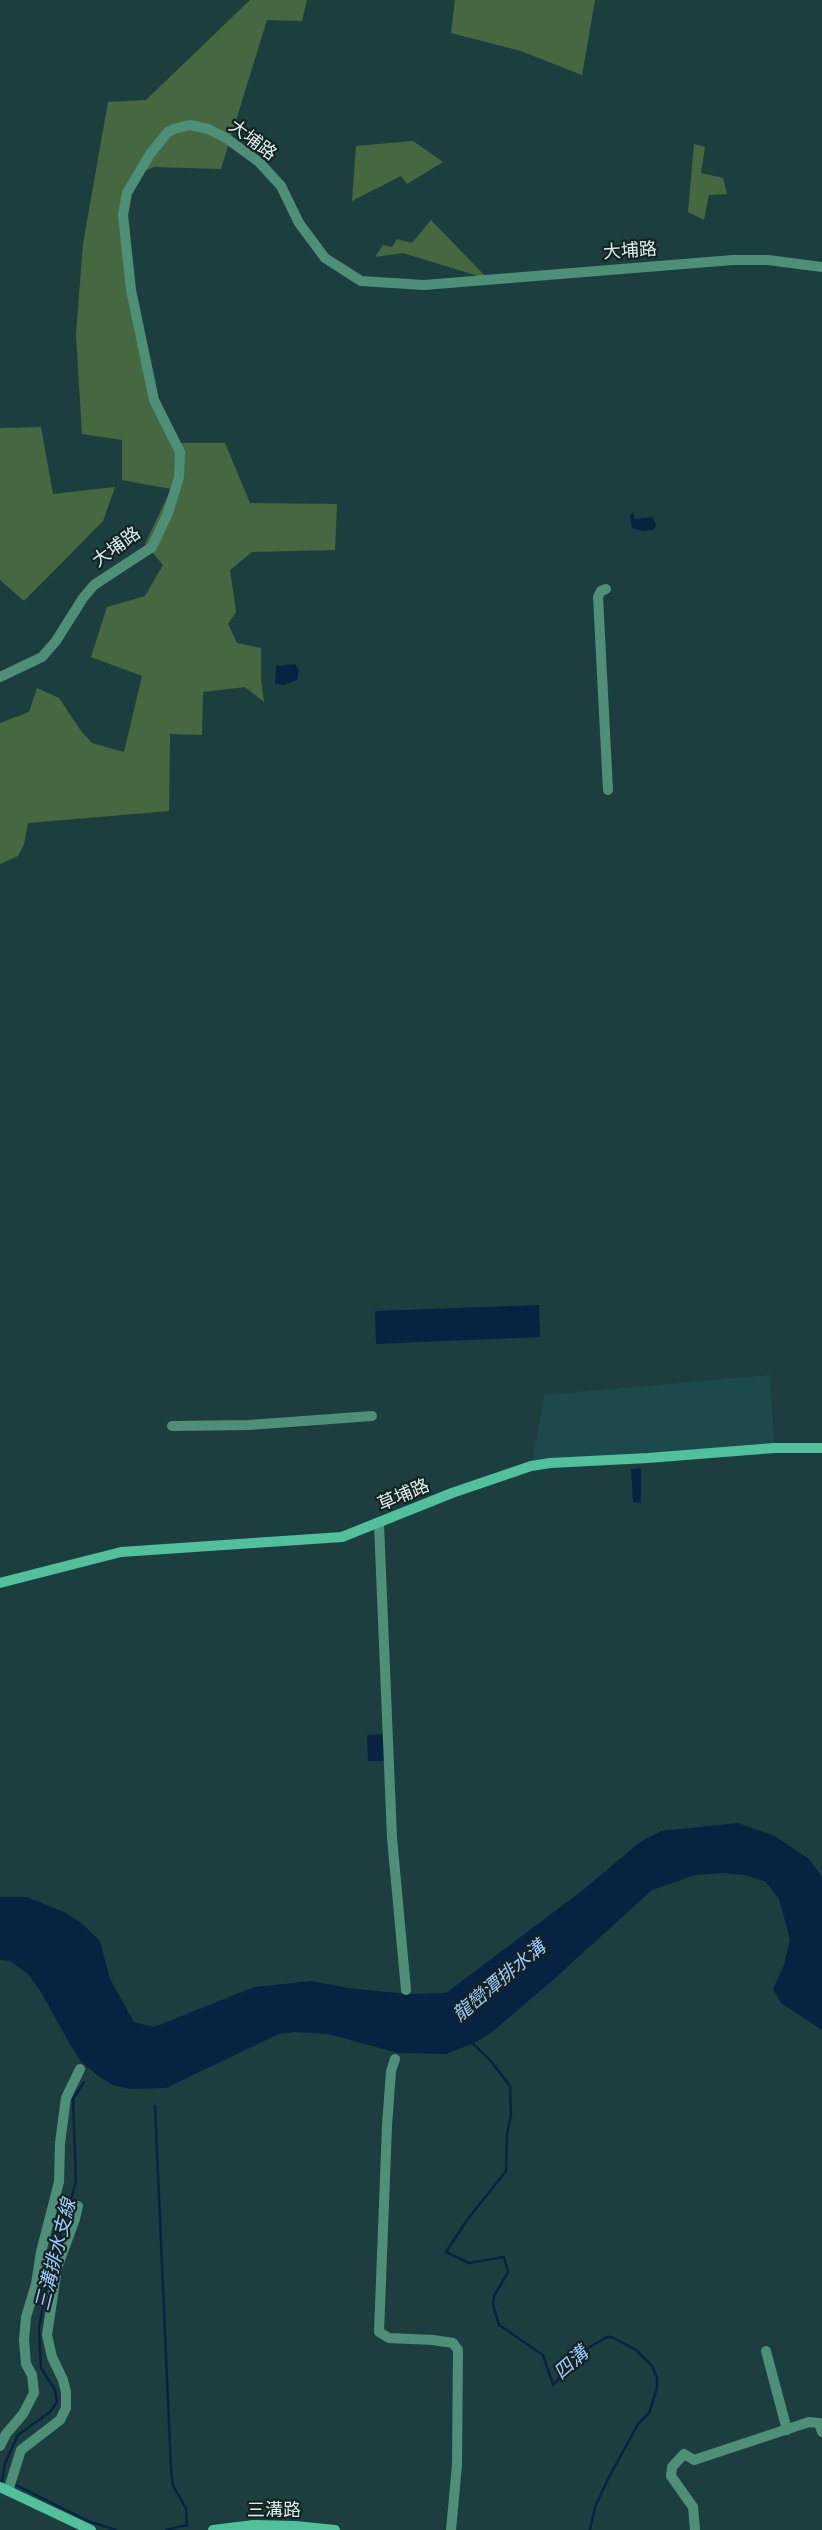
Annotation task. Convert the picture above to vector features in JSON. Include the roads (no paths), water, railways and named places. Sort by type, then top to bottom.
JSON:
[{"type":"street","name":"大埔路","points":[[0,677],[42,657],[56,641],[83,598],[94,585],[152,547],[168,513],[179,477],[180,452],[154,400],[131,290],[123,215],[127,193],[150,154],[168,132],[174,129],[190,125],[208,129],[226,138],[259,162],[281,186],[299,223],[325,258],[361,281],[424,285],[733,260],[768,260],[822,267]]},
{"type":"street","points":[[606,589],[601,591],[598,597],[608,790]]},
{"type":"street","points":[[172,1426],[248,1426],[372,1416]]},
{"type":"street","name":"草埔路","points":[[0,1584],[121,1552],[342,1538],[452,1493],[531,1466],[550,1463],[648,1458],[774,1448],[822,1448]]},
{"type":"street","points":[[379,1524],[392,1838],[406,1990]]},
{"type":"street","points":[[395,2059],[391,2072],[387,2126],[379,2332],[381,2336],[389,2338],[453,2343],[458,2350],[457,2465],[451,2530]]},
{"type":"street","points":[[0,2446],[6,2434],[23,2414],[34,2393],[32,2375],[26,2364],[24,2340],[26,2317],[36,2284],[41,2252],[59,2182],[60,2143],[66,2098],[80,2069]]},
{"type":"street","points":[[78,2206],[57,2268],[47,2335],[52,2357],[63,2380],[66,2392],[66,2408],[60,2420],[21,2450],[4,2489],[91,2530]]},
{"type":"street","points":[[766,2350],[787,2430]]},
{"type":"street","points":[[695,2530],[693,2507],[671,2476],[672,2467],[684,2454],[694,2460],[809,2422],[819,2424],[822,2432]]},
{"type":"street","name":"三溝路","points":[[213,2530],[254,2525],[336,2530]]},
{"type":"water","points":[[633,512],[635,519],[651,517],[656,525],[654,530],[642,531],[632,528],[630,516]]},
{"type":"water","points":[[295,664],[299,670],[297,680],[285,685],[275,684],[276,666]]},
{"type":"water","points":[[539,1305],[540,1337],[376,1344],[375,1311]]},
{"type":"water","points":[[641,1468],[641,1503],[633,1502],[631,1469]]},
{"type":"water","points":[[385,1734],[387,1761],[368,1761],[367,1735]]},
{"type":"water","name":"龍巒潭排水溝","points":[[738,1823],[775,1836],[809,1859],[822,1877],[822,2030],[781,2003],[773,1989],[784,1965],[790,1939],[779,1899],[766,1882],[745,1875],[724,1873],[695,1875],[652,1890],[553,1980],[491,2033],[474,2043],[446,2054],[398,2053],[328,2034],[295,2032],[279,2034],[166,2088],[129,2089],[113,2085],[97,2075],[81,2062],[41,1992],[28,1974],[10,1961],[0,1960],[0,1897],[27,1897],[64,1912],[79,1921],[100,1941],[110,1979],[134,2022],[154,2027],[254,1987],[312,1981],[348,1988],[406,1994],[446,1993],[583,1890],[640,1842],[661,1831]]},
{"type":"waterway","name":"四溝","points":[[471,2042],[490,2060],[510,2086],[511,2116],[507,2133],[506,2171],[467,2220],[446,2252],[469,2263],[504,2257],[508,2272],[494,2296],[493,2304],[499,2325],[543,2355],[553,2385],[588,2348],[607,2337],[612,2337],[636,2350],[652,2366],[657,2378],[657,2388],[649,2413],[638,2424],[607,2481],[595,2507],[590,2530]]},
{"type":"waterway","name":"三溝排水支線","points":[[1,2486],[5,2463],[18,2435],[50,2412],[57,2402],[55,2390],[41,2368],[39,2328],[49,2274],[76,2182],[73,2099],[84,2082]]},
{"type":"waterway","points":[[155,2106],[171,2469],[173,2486],[186,2508],[187,2526]]},
{"type":"waterway","points":[[16,2485],[88,2521],[116,2530]]},
{"type":"waterway","points":[[166,2530],[187,2525]]}]
